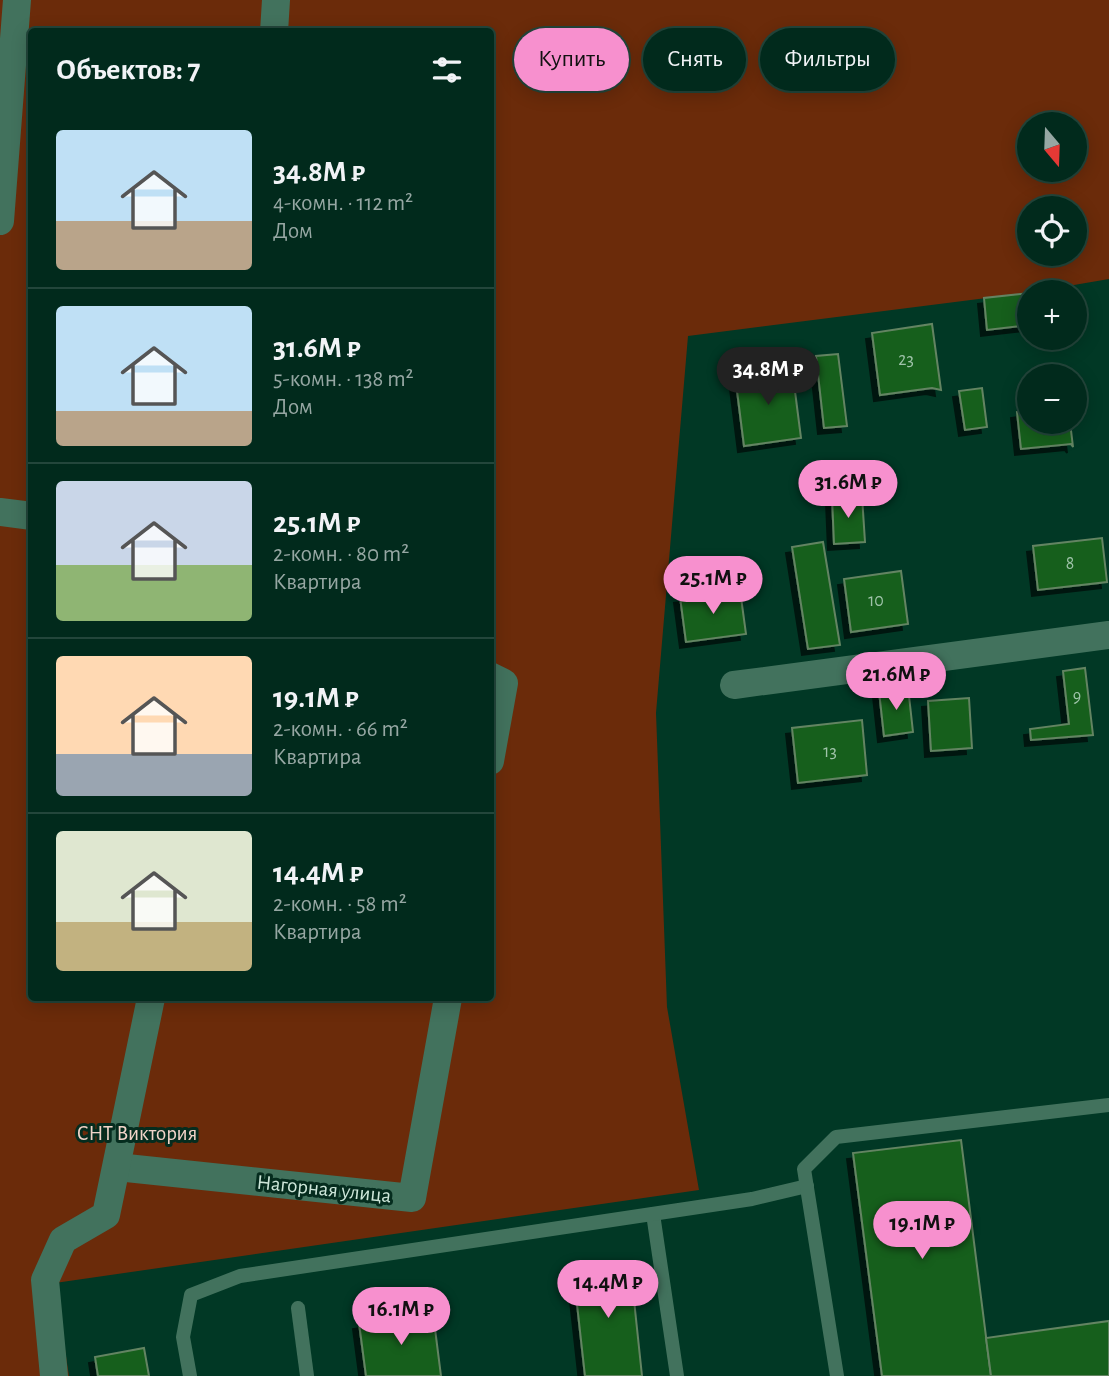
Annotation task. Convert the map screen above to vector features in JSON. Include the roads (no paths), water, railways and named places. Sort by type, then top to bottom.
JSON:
[{"type":"street","points":[[0,221],[17,0]]},
{"type":"street","points":[[274,28],[276,0]]},
{"type":"street","points":[[0,512],[28,516]]},
{"type":"street","points":[[734,685],[1109,635]]},
{"type":"street","points":[[494,715],[497,680]]},
{"type":"street","points":[[54,1376],[46,1280],[64,1240],[106,1215],[150,1001]]},
{"type":"street","name":"Нагорная улица","points":[[117,1167],[412,1198],[447,1001]]},
{"type":"lane","points":[[837,1376],[804,1169],[836,1137],[1109,1105]]},
{"type":"lane","points":[[190,1376],[183,1337],[191,1295],[240,1276],[752,1199],[807,1186]]},
{"type":"lane","points":[[653,1214],[677,1376]]},
{"type":"lane","points":[[298,1308],[307,1376]]},
{"type":"park label","name":"СНТ Виктория","points":[[137,1133]]}]
